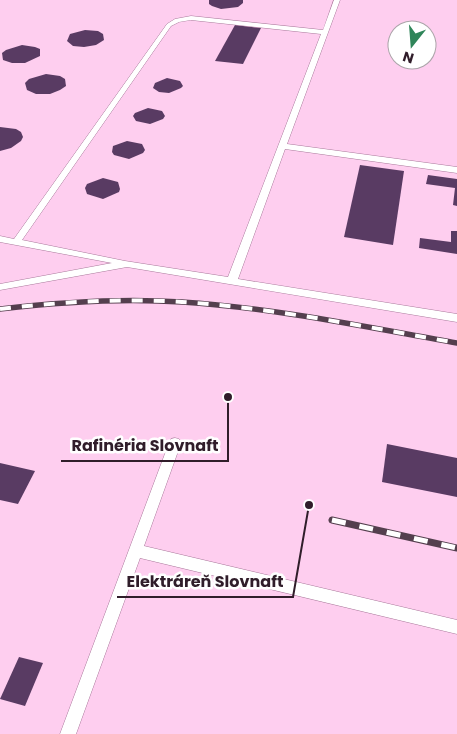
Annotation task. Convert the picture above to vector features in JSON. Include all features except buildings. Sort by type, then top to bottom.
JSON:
[{"type":"lane","points":[[232,281],[336,0]]},
{"type":"lane","points":[[16,242],[169,25],[177,20],[191,18],[324,32]]},
{"type":"lane","points":[[281,146],[457,170]]},
{"type":"lane","points":[[0,239],[127,264],[457,318]]},
{"type":"lane","points":[[0,287],[127,264]]},
{"type":"lane","points":[[68,734],[175,443]]},
{"type":"lane","points":[[136,550],[457,627]]},
{"type":"shaded area","points":[[0,0],[457,0],[457,734],[0,734]]},
{"type":"railway","points":[[0,309],[91,301],[137,300],[182,302],[286,313],[457,343]]},
{"type":"railway","points":[[332,520],[457,548]]},
{"type":"place","name":"Rafinéria Slovnaft","points":[[228,397]]},
{"type":"place","name":"Elektráreň Slovnaft","points":[[309,505]]}]
